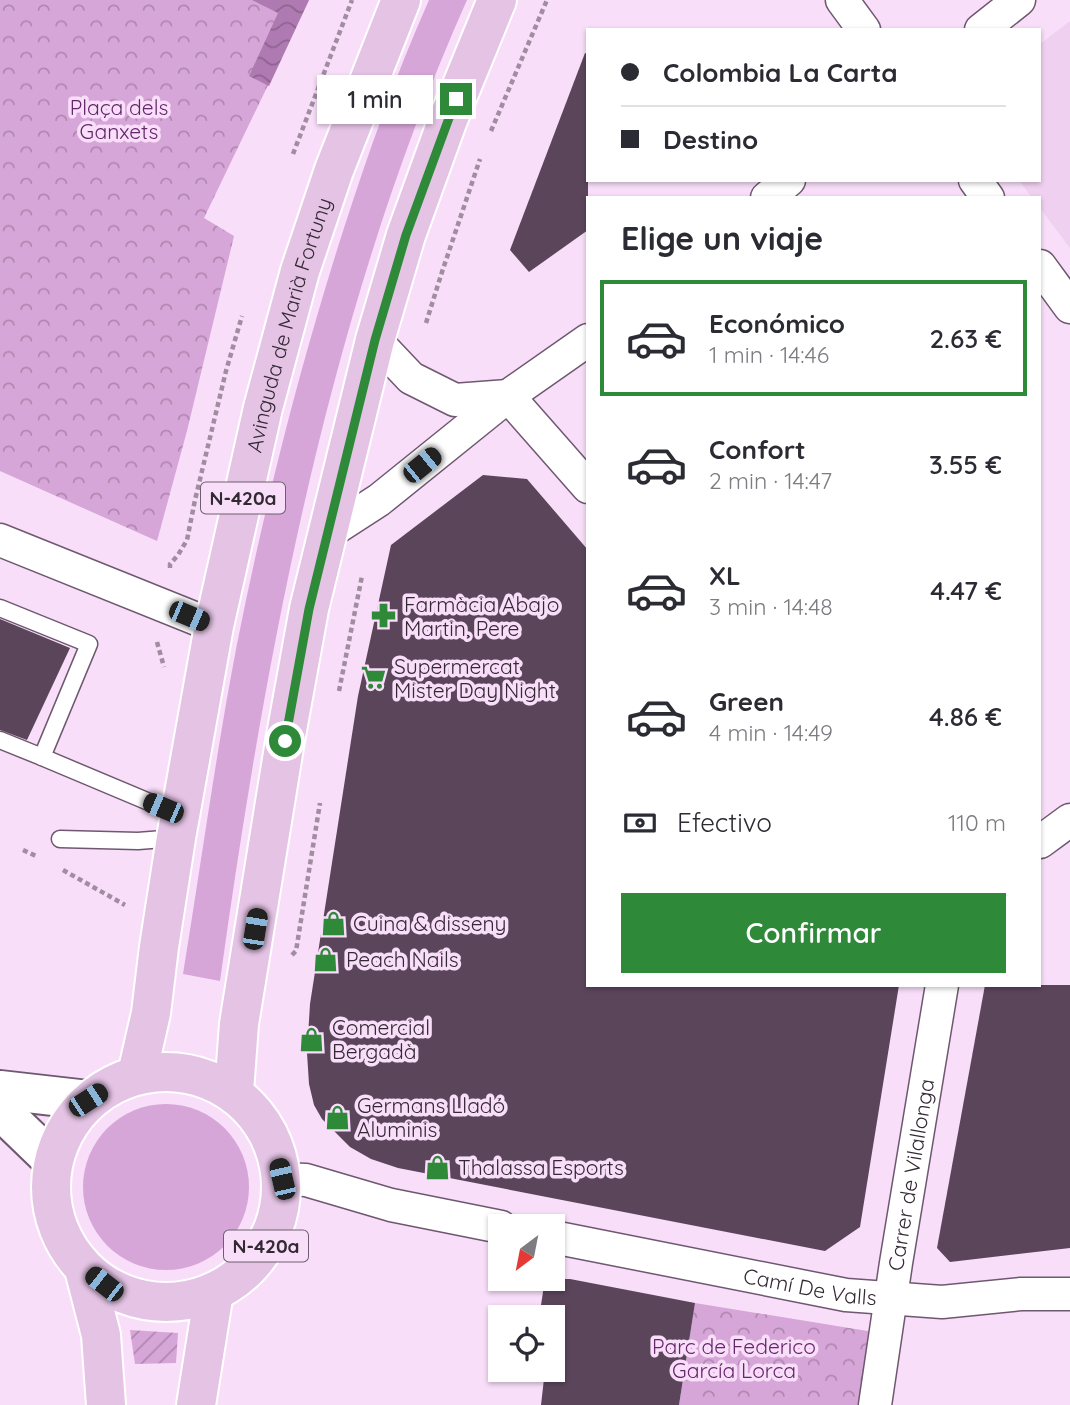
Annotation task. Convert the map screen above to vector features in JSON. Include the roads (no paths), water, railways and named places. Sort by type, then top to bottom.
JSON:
[{"type":"main road","name":"Avinguda de Marià Fortuny","points":[[137,1074],[151,1013],[178,827],[214,626],[263,408],[300,271],[334,170],[401,0]]},
{"type":"main road","points":[[234,1091],[239,1024],[309,609],[375,340],[406,235],[442,135],[498,0]]},
{"type":"main road","name":"N-420a","points":[[84,1269],[104,1284],[128,1296],[154,1301],[182,1301],[214,1292],[227,1286],[243,1273],[266,1247],[276,1224],[282,1179],[271,1140],[256,1112],[234,1091],[199,1077],[160,1072],[137,1074],[106,1088],[88,1100],[68,1125],[53,1161],[51,1188],[54,1218],[84,1269],[102,1335],[106,1405]]},
{"type":"main road","points":[[0,1090],[88,1100]]},
{"type":"main road","points":[[0,1110],[53,1161]]},
{"type":"main road","points":[[196,1405],[214,1292]]},
{"type":"street","points":[[842,0],[863,28]]},
{"type":"street","points":[[984,28],[1019,0]]},
{"type":"street","points":[[769,196],[787,182]]},
{"type":"street","points":[[1041,267],[1070,307]]},
{"type":"street","points":[[375,340],[411,377],[455,400],[508,396]]},
{"type":"street","points":[[328,533],[379,500],[508,396],[586,341]]},
{"type":"street","points":[[508,396],[586,485]]},
{"type":"street","points":[[0,540],[214,626]]},
{"type":"street","points":[[1041,841],[1070,820]]},
{"type":"street","name":"Carrer de Vilallonga","points":[[875,1405],[942,987]]},
{"type":"street","points":[[282,1179],[306,1180],[391,1205],[488,1224]]},
{"type":"street","name":"Camí De Valls","points":[[565,1239],[846,1295],[942,1302],[1021,1294],[1070,1294]]},
{"type":"lane","points":[[0,608],[89,644],[42,757]]},
{"type":"lane","points":[[0,740],[42,757],[178,827]]},
{"type":"lane","points":[[60,839],[138,841],[178,827]]},
{"type":"water","points":[[252,0],[309,0],[269,86],[249,76],[278,13]]},
{"type":"place","name":"Farmàcia Abajo Martin, Pere","points":[[384,616]]},
{"type":"place","name":"Supermercat Mister Day Night","points":[[374,678]]},
{"type":"place","name":"Cuina & disseny","points":[[333,923]]},
{"type":"place","name":"Peach Nails","points":[[326,959]]},
{"type":"place","name":"Comercial Bergadà","points":[[312,1039]]},
{"type":"place","name":"Germans Lladó Aluminis","points":[[337,1117]]},
{"type":"place","name":"Thalassa Esports","points":[[438,1167]]},
{"type":"park label","name":"Plaça dels Ganxets","points":[[119,119]]},
{"type":"park label","name":"Parc de Federico García Lorca","points":[[734,1358]]}]
